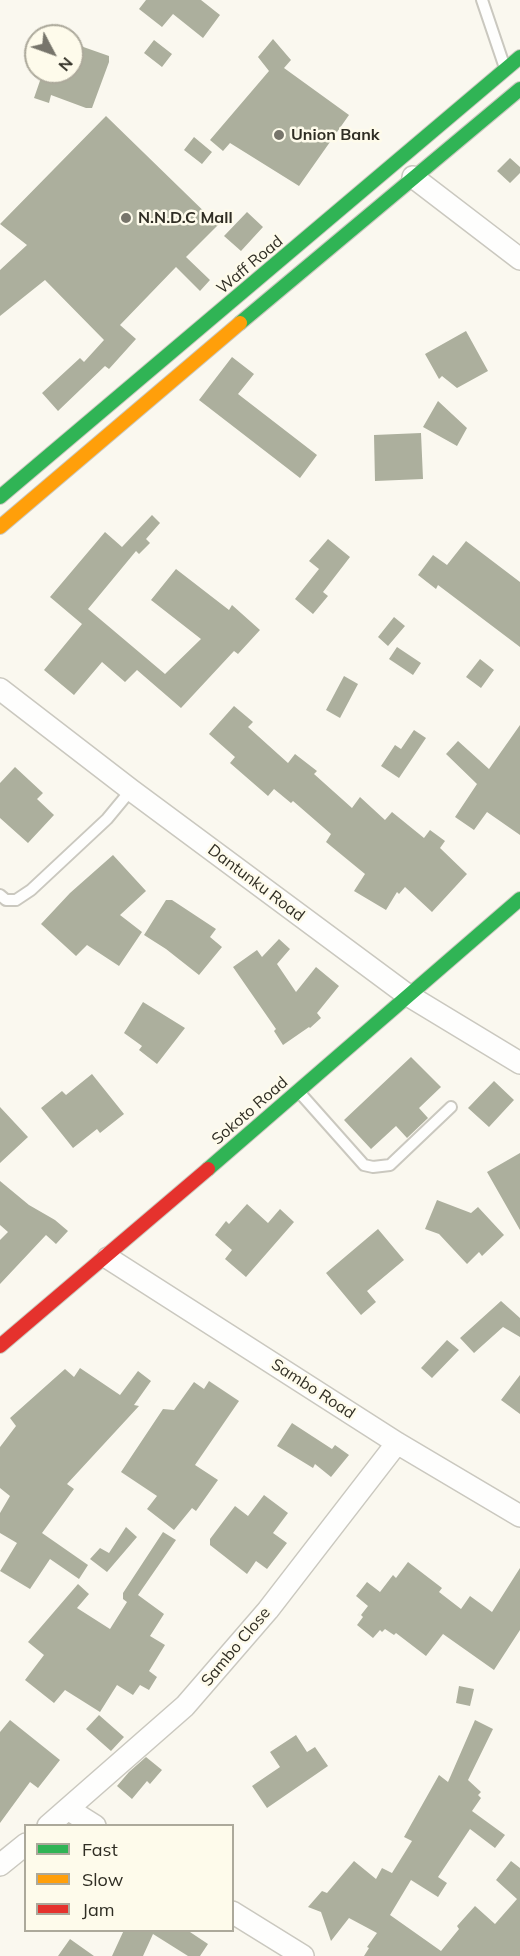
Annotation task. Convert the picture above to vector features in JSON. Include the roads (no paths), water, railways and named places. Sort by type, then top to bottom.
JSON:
[{"type":"street","name":"Waff Road","points":[[0,497],[520,57]]},
{"type":"street","points":[[0,526],[520,89]]},
{"type":"street","points":[[413,177],[520,259]]},
{"type":"street","name":"Dantunku Road","points":[[0,689],[131,790],[406,994],[520,1063]]},
{"type":"street","name":"Sokoto Road","points":[[0,1346],[108,1258],[406,994],[520,899]]},
{"type":"street","name":"Sambo Road","points":[[108,1258],[397,1443],[520,1516]]},
{"type":"street","name":"Sambo Close","points":[[50,1824],[185,1706],[268,1610],[397,1443]]},
{"type":"street","points":[[68,1809],[92,1824]]},
{"type":"street","points":[[0,1865],[24,1846]]},
{"type":"street","points":[[234,1913],[303,1956]]},
{"type":"lane","points":[[482,0],[506,69]]},
{"type":"lane","points":[[0,895],[6,900],[16,900],[31,890],[107,819],[131,790]]},
{"type":"lane","points":[[298,1090],[364,1165],[373,1167],[390,1165],[451,1107]]},
{"type":"place","name":"Union Bank","points":[[279,135]]},
{"type":"place","name":"N.N.D.C Mall","points":[[126,218]]}]
